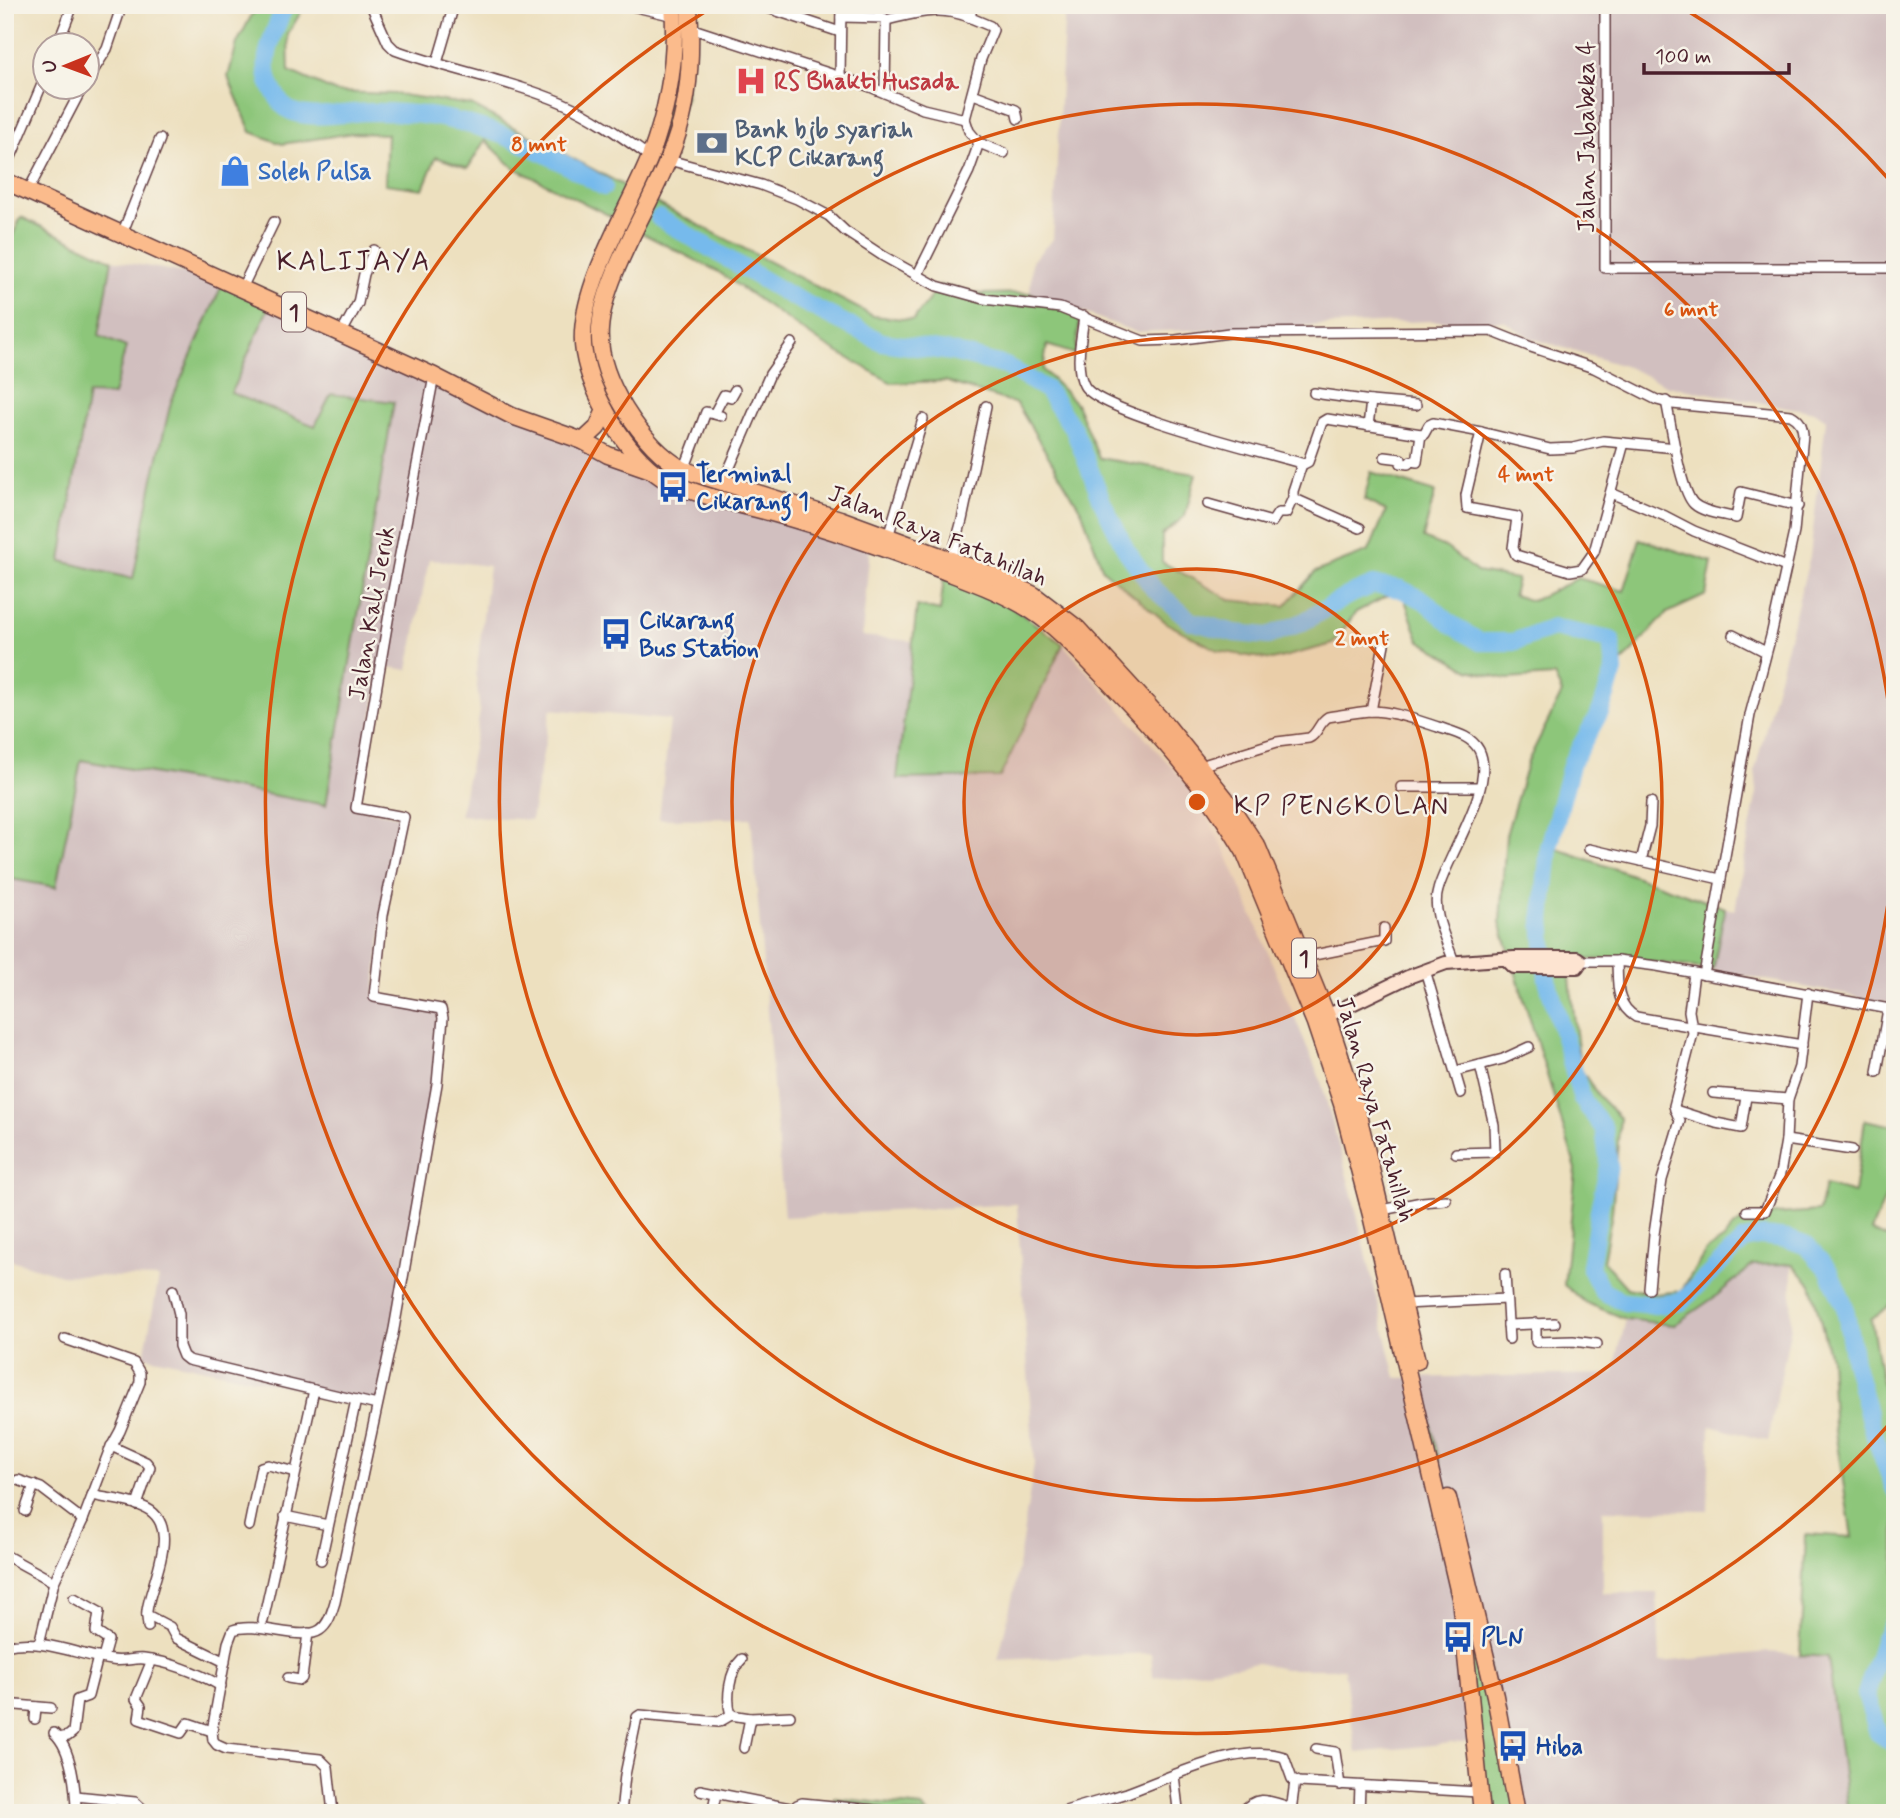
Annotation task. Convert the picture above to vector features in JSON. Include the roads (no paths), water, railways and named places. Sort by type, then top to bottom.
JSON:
[{"type":"highway","name":"1","points":[[652,470],[618,431],[591,381],[583,348],[584,315],[606,274],[626,252],[669,160],[684,109],[690,28],[689,5]]},
{"type":"highway","name":"1","points":[[673,10],[672,67],[667,104],[650,157],[610,246],[599,331],[604,365],[615,393],[633,422],[678,466]]},
{"type":"highway","name":"1","points":[[5,181],[434,376],[512,416],[583,441],[608,455],[652,470]]},
{"type":"highway","points":[[610,246],[617,252],[626,252]]},
{"type":"highway","points":[[583,441],[597,428],[605,410]]},
{"type":"highway","name":"Jalan Raya Fatahillah","points":[[678,466],[951,560],[1016,585],[1054,608],[1077,628],[1200,766],[1237,814],[1258,848],[1327,1016],[1354,1098],[1405,1304],[1420,1401],[1462,1607],[1482,1813]]},
{"type":"highway","name":"Jalan Raya Fatahillah","points":[[652,470],[670,482],[906,556],[982,585],[1032,611],[1052,626],[1155,731],[1225,820],[1244,851],[1315,1023],[1342,1104],[1495,1696],[1517,1813]]},
{"type":"street","points":[[62,32],[73,5]]},
{"type":"street","points":[[102,57],[122,5]]},
{"type":"street","points":[[371,5],[390,47],[418,59],[505,82],[562,103],[600,122],[650,157]]},
{"type":"street","points":[[437,63],[454,5]]},
{"type":"street","points":[[628,5],[673,10]]},
{"type":"street","points":[[758,5],[841,32]]},
{"type":"street","points":[[839,78],[841,5]]},
{"type":"street","points":[[971,5],[971,18]]},
{"type":"street","name":"Jalan Jababeka 4","points":[[1605,5],[1605,268],[1895,268]]},
{"type":"street","points":[[841,17],[886,20],[937,10],[955,12],[990,26],[993,30],[981,59],[965,118],[969,131],[979,143],[1004,153]]},
{"type":"street","points":[[884,93],[886,20]]},
{"type":"street","points":[[690,28],[923,108],[965,118]]},
{"type":"street","points":[[973,94],[1016,110],[1018,119]]},
{"type":"street","points":[[5,171],[34,102]]},
{"type":"street","points":[[28,191],[75,102]]},
{"type":"street","points":[[122,234],[160,139]]},
{"type":"street","points":[[918,276],[969,171],[979,143]]},
{"type":"street","points":[[669,160],[761,185],[797,199],[829,216],[853,237],[937,286],[972,297],[1060,308],[1143,341],[1177,340],[1229,332],[1491,331],[1594,368],[1657,400],[1791,415],[1801,422],[1803,434],[1798,506],[1750,715],[1704,975]]},
{"type":"street","points":[[242,288],[274,222]]},
{"type":"street","points":[[341,334],[358,303],[364,274],[374,250]]},
{"type":"street","points":[[1084,316],[1080,370],[1084,387],[1092,396],[1137,416],[1302,464],[1308,462],[1323,421],[1421,435]]},
{"type":"street","points":[[723,483],[770,374],[792,343]]},
{"type":"street","name":"Jalan Kali Jeruk","points":[[377,1405],[394,1329],[437,1084],[443,1018],[441,1009],[374,997],[383,916],[404,817],[356,808],[393,591],[434,376]]},
{"type":"street","points":[[678,466],[706,412],[717,415],[724,395],[731,397],[735,390]]},
{"type":"street","points":[[1314,393],[1416,405]]},
{"type":"street","points":[[1368,426],[1371,401]]},
{"type":"street","points":[[1666,401],[1685,488],[1689,498],[1701,509],[1736,518],[1741,492],[1798,506]]},
{"type":"street","points":[[951,560],[986,407]]},
{"type":"street","points":[[888,537],[923,419]]},
{"type":"street","points":[[1385,457],[1401,459],[1401,463],[1417,462],[1421,435],[1433,423],[1550,449],[1573,448],[1603,441],[1676,448]]},
{"type":"street","points":[[1481,432],[1465,505],[1470,510],[1517,517],[1513,548],[1518,556],[1570,571],[1582,569],[1594,552],[1624,443]]},
{"type":"street","points":[[1208,504],[1272,522],[1278,513],[1286,513],[1302,464]]},
{"type":"street","points":[[1611,493],[1694,531],[1786,567]]},
{"type":"street","points":[[1293,498],[1360,528]]},
{"type":"street","points":[[1732,635],[1766,652]]},
{"type":"street","points":[[1371,711],[1385,639]]},
{"type":"street","points":[[1200,766],[1277,742],[1308,738],[1315,733],[1323,720],[1328,718],[1371,711],[1405,716],[1462,735],[1472,742],[1479,750],[1483,774],[1468,826],[1437,891],[1438,915],[1454,961]]},
{"type":"street","points":[[1401,787],[1479,787]]},
{"type":"street","points":[[1641,861],[1650,826],[1651,802]]},
{"type":"street","points":[[1589,849],[1720,879]]},
{"type":"street","points":[[1304,957],[1384,941],[1384,928]]},
{"type":"street","points":[[1327,1016],[1425,970],[1454,961],[1617,961],[1892,1009],[1877,1072]]},
{"type":"street","points":[[1617,961],[1619,996],[1628,1013],[1636,1017],[1802,1045]]},
{"type":"street","points":[[1425,970],[1461,1093]]},
{"type":"street","points":[[1649,1289],[1661,1189],[1666,1163],[1670,1158],[1680,1121],[1675,1110],[1693,1033],[1689,1011],[1694,973]]},
{"type":"street","points":[[1747,1211],[1766,1210],[1780,1174],[1786,1140],[1788,1099],[1796,1078],[1808,993]]},
{"type":"street","points":[[1456,1071],[1503,1059],[1529,1048]]},
{"type":"street","points":[[1456,1153],[1495,1153],[1494,1125],[1480,1065]]},
{"type":"street","points":[[1713,1093],[1788,1099]]},
{"type":"street","points":[[1675,1110],[1741,1128],[1746,1097]]},
{"type":"street","points":[[1786,1140],[1852,1150]]},
{"type":"street","points":[[1382,1210],[1446,1200]]},
{"type":"street","points":[[1506,1274],[1510,1339]]},
{"type":"street","points":[[173,1290],[179,1314],[179,1346],[183,1356],[201,1364],[377,1405],[335,1602],[326,1624],[320,1630],[308,1633],[240,1628],[233,1630],[212,1731],[212,1740],[226,1749],[320,1759],[328,1767],[333,1813]]},
{"type":"street","points":[[1405,1304],[1506,1300]]},
{"type":"street","points":[[1536,1323],[1536,1342],[1573,1341],[1597,1344]]},
{"type":"street","points":[[1508,1325],[1555,1323]]},
{"type":"street","points":[[39,1644],[54,1582],[83,1520],[139,1382],[139,1368],[134,1363],[65,1339]]},
{"type":"street","points":[[263,1621],[314,1390]]},
{"type":"street","points":[[321,1560],[356,1400]]},
{"type":"street","points":[[111,1446],[146,1462],[150,1467],[137,1505]]},
{"type":"street","points":[[249,1526],[261,1467],[268,1465],[295,1472]]},
{"type":"street","points":[[18,1480],[48,1492],[83,1520]]},
{"type":"street","points":[[25,1511],[34,1485]]},
{"type":"street","points":[[92,1495],[137,1505],[158,1520],[163,1537],[161,1562],[147,1615],[148,1628]]},
{"type":"street","points":[[285,1516],[328,1525]]},
{"type":"street","points":[[5,1555],[54,1582]]},
{"type":"street","points":[[74,1598],[99,1612],[96,1632],[108,1640],[88,1696],[77,1700],[73,1732],[68,1736],[56,1735],[74,1781],[76,1813]]},
{"type":"street","points":[[147,1615],[170,1627],[176,1638],[225,1662]]},
{"type":"street","points":[[288,1678],[303,1678],[308,1633]]},
{"type":"street","points":[[5,1646],[14,1643],[39,1644],[76,1650],[113,1661],[152,1660],[172,1665],[221,1686]]},
{"type":"street","points":[[731,1715],[731,1684],[737,1664],[742,1659]]},
{"type":"street","points":[[152,1660],[136,1699],[141,1706],[139,1720],[181,1733],[188,1723],[212,1731]]},
{"type":"street","points":[[5,1704],[51,1708]]},
{"type":"street","points":[[35,1718],[36,1707]]},
{"type":"street","points":[[621,1813],[625,1775],[637,1717],[640,1715],[719,1722],[731,1715],[750,1718],[790,1716]]},
{"type":"street","points":[[744,1748],[750,1718]]},
{"type":"street","points":[[1316,1749],[1335,1752],[1340,1785]]},
{"type":"street","points":[[1060,1813],[1234,1756],[1283,1757],[1295,1781],[1291,1810],[1259,1800],[1252,1802],[1241,1813]]},
{"type":"street","points":[[1174,1775],[1178,1809]]},
{"type":"street","points":[[1295,1781],[1479,1793]]},
{"type":"street","points":[[1359,1813],[1360,1786]]},
{"type":"street","points":[[700,1790],[795,1811],[797,1805],[802,1803],[906,1813]]},
{"type":"street","points":[[712,1813],[716,1794]]},
{"type":"street","points":[[76,1796],[135,1802],[148,1813]]},
{"type":"waterway","points":[[285,5],[268,50],[267,73],[270,84],[286,108],[303,115],[402,113],[463,123],[521,143],[604,187]]},
{"type":"waterway","points":[[659,218],[789,295],[882,342],[952,352],[1006,366],[1047,390],[1074,430],[1103,503],[1126,550],[1153,588],[1191,621],[1235,633],[1268,636],[1303,622],[1347,596],[1373,585],[1401,589],[1425,601],[1451,624],[1480,642],[1513,642],[1553,628],[1611,640],[1614,671],[1601,710],[1572,762],[1549,847],[1542,920],[1547,979],[1582,1099],[1604,1129],[1609,1166],[1590,1267],[1602,1291],[1624,1302],[1655,1305],[1681,1302],[1744,1240],[1763,1236],[1788,1239],[1807,1246],[1829,1271],[1845,1307],[1854,1361],[1872,1428],[1895,1490]]},
{"type":"waterway","points":[[1895,1620],[1884,1638],[1866,1694],[1878,1733],[1895,1745]]},
{"type":"place","name":"RS Bhakti Husada","points":[[751,81]]},
{"type":"place","name":"Bank bjb syariah KCP Cikarang","points":[[712,143]]},
{"type":"place","name":"Soleh Pulsa","points":[[235,171]]},
{"type":"place","name":"Terminal Cikarang 1","points":[[673,487]]},
{"type":"place","name":"Cikarang Bus Station","points":[[616,634]]},
{"type":"place","name":"PLN","points":[[1458,1637]]},
{"type":"place","name":"Hiba","points":[[1513,1746]]},
{"type":"district","name":"KALIJAYA","points":[[354,260]]},
{"type":"district","name":"KP PENGKOLAN","points":[[1342,805]]}]
